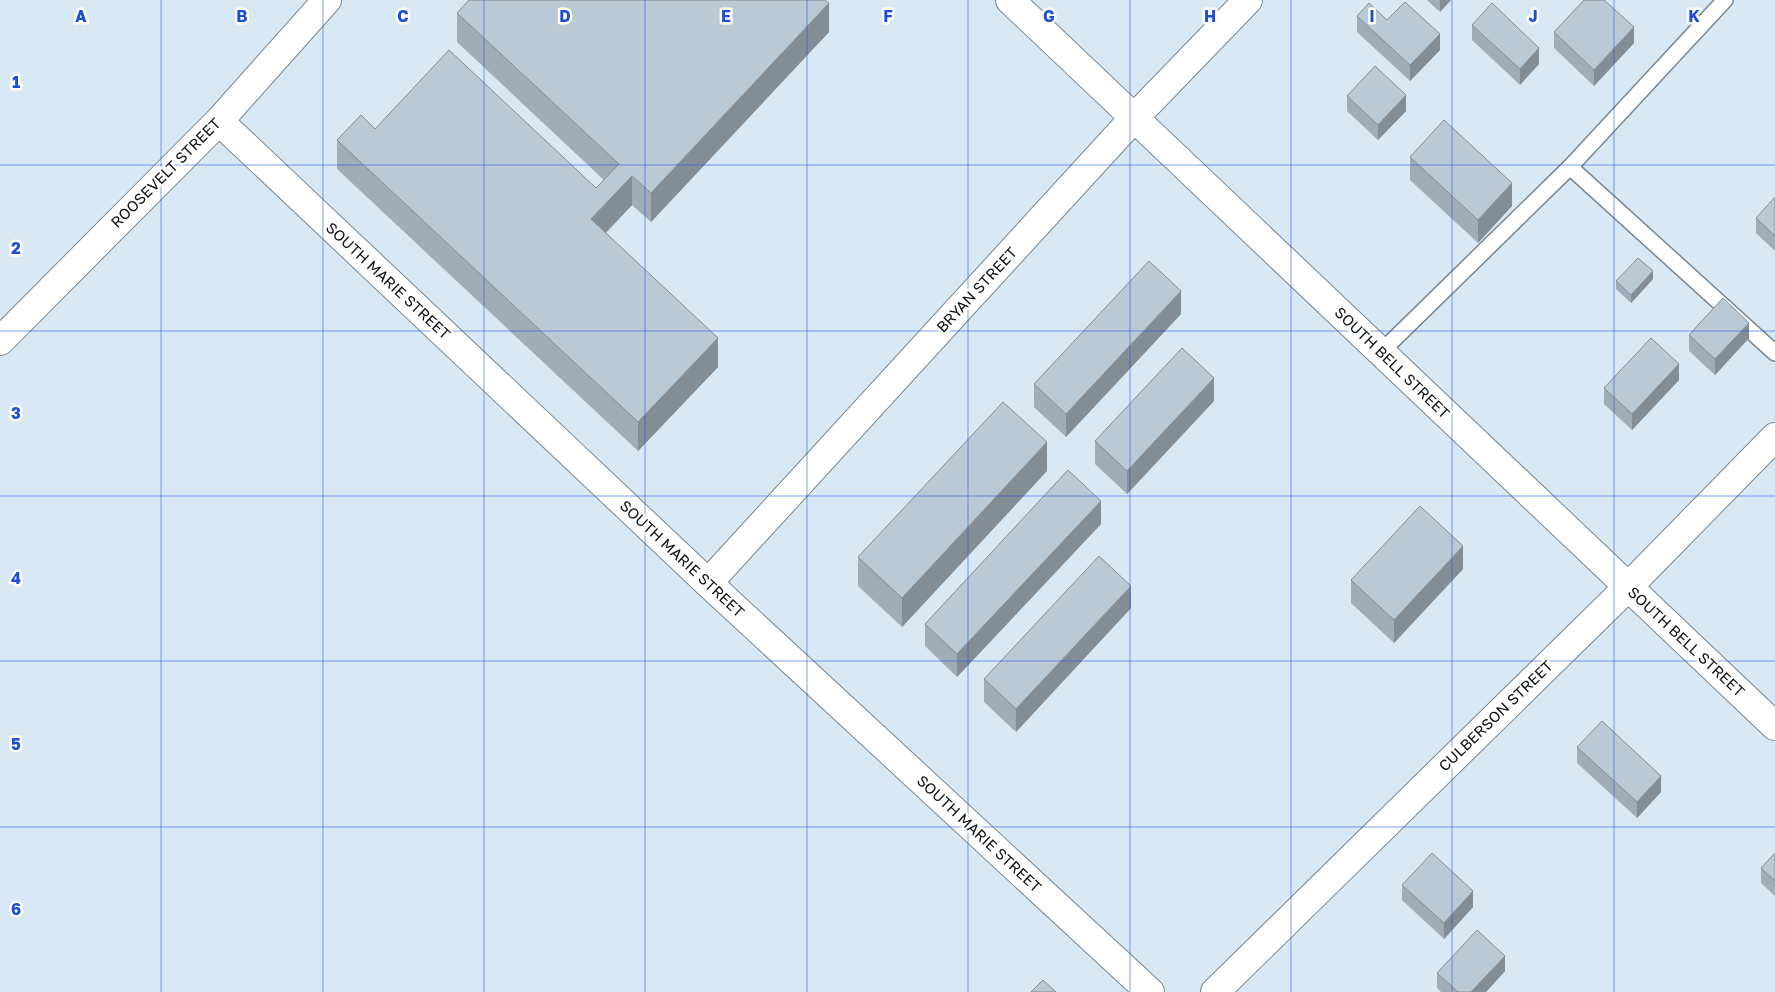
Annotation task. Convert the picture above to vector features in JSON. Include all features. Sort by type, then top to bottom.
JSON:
[{"type":"street","name":"ROOSEVELT STREET","points":[[0,341],[219,121],[327,0]]},
{"type":"street","name":"SOUTH BELL STREET","points":[[1010,0],[1775,726]]},
{"type":"street","name":"BRYAN STREET","points":[[708,583],[1134,118],[1248,0]]},
{"type":"street","name":"SOUTH MARIE STREET","points":[[219,121],[708,583],[1150,992]]},
{"type":"street","name":"CULBERSON STREET","points":[[1214,992],[1628,587],[1775,437]]},
{"type":"lane","points":[[1381,352],[1570,167],[1726,0]]},
{"type":"lane","points":[[1570,167],[1775,353]]},
{"type":"building","points":[[469,0],[825,0],[829,3],[651,193],[632,176],[591,219],[718,338],[638,422],[337,140],[361,115],[375,129],[449,50],[596,188],[619,164],[457,13]]},
{"type":"building","points":[[1584,0],[1604,0],[1634,27],[1594,70],[1554,32]]},
{"type":"building","points":[[1405,2],[1440,34],[1410,65],[1357,16],[1369,3],[1387,20]]},
{"type":"building","points":[[1492,3],[1539,48],[1520,69],[1472,25]]},
{"type":"building","points":[[1375,66],[1406,95],[1378,125],[1347,96]]},
{"type":"building","points":[[1444,120],[1512,183],[1478,220],[1410,157]]},
{"type":"building","points":[[1775,197],[1775,236],[1756,218]]},
{"type":"building","points":[[1638,258],[1653,271],[1631,295],[1616,281]]},
{"type":"building","points":[[1149,261],[1181,291],[1066,414],[1034,384]]},
{"type":"building","points":[[1723,298],[1749,323],[1715,359],[1689,335]]},
{"type":"building","points":[[1651,338],[1679,364],[1632,414],[1604,388]]},
{"type":"building","points":[[1182,348],[1214,378],[1127,471],[1095,441]]},
{"type":"building","points":[[1003,402],[1047,442],[902,598],[858,557]]},
{"type":"building","points":[[1068,470],[1101,501],[957,654],[925,624]]},
{"type":"building","points":[[1420,506],[1463,546],[1394,620],[1351,580]]},
{"type":"building","points":[[1099,556],[1131,586],[1016,709],[984,679]]},
{"type":"building","points":[[1602,721],[1661,776],[1637,802],[1577,747]]},
{"type":"building","points":[[1432,853],[1473,891],[1444,923],[1402,885]]},
{"type":"building","points":[[1775,853],[1775,881],[1761,868]]},
{"type":"building","points":[[1477,930],[1505,956],[1471,992],[1458,992],[1437,973]]},
{"type":"building","points":[[1043,980],[1056,992],[1031,992]]}]
